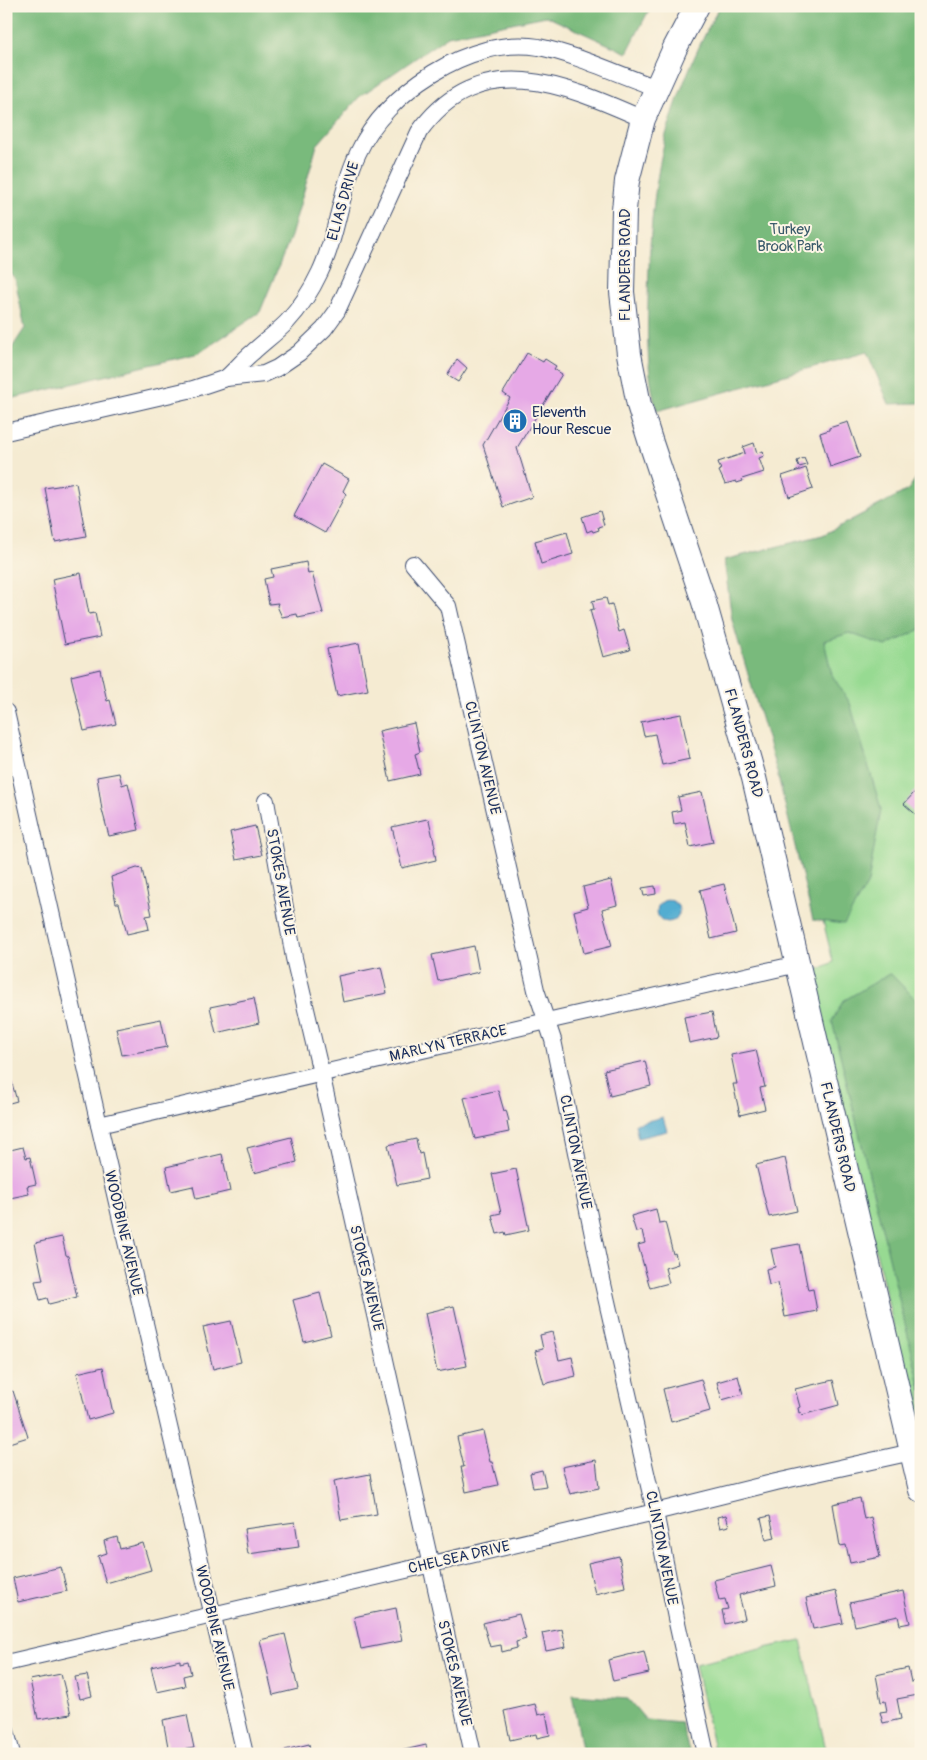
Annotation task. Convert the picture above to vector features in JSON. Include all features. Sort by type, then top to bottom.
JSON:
[{"type":"main road","name":"FLANDERS ROAD","points":[[697,6],[675,48],[643,119],[627,181],[624,210],[622,292],[630,362],[639,405],[704,602],[745,744],[921,1490]]},
{"type":"street","name":"ELIAS DRIVE","points":[[226,378],[289,320],[305,296],[320,272],[330,246],[345,184],[370,130],[385,112],[419,82],[445,67],[474,54],[494,49],[524,46],[555,51],[657,88]]},
{"type":"street","name":"ELIAS DRIVE","points":[[6,432],[193,389],[226,378],[264,374],[277,368],[299,353],[324,329],[337,311],[419,132],[436,110],[450,100],[484,84],[501,80],[519,79],[540,82],[600,100],[643,119]]},
{"type":"street","name":"CLINTON AVENUE","points":[[413,564],[448,606],[536,990],[553,1040],[603,1284],[655,1512],[706,1754]]},
{"type":"street","name":"WOODBINE AVENUE","points":[[6,712],[244,1754]]},
{"type":"street","name":"STOKES AVENUE","points":[[266,801],[294,958],[473,1754]]},
{"type":"street","name":"MARLYN TERRACE","points":[[99,1125],[547,1020],[798,964]]},
{"type":"street","name":"CHELSEA DRIVE","points":[[6,1663],[655,1512],[776,1482],[912,1452]]},
{"type":"street","points":[[6,1731],[12,1754]]},
{"type":"green space","points":[[6,6],[651,6],[627,53],[546,16],[448,36],[359,97],[317,145],[291,236],[260,312],[199,353],[6,400],[6,357],[25,328],[15,279],[6,267]]},
{"type":"green space","name":"Turkey Brook Park","points":[[720,6],[921,6],[921,403],[889,404],[867,352],[657,411],[651,385],[648,357],[648,282],[650,242],[657,182],[665,139],[679,97],[700,44]]},
{"type":"green space","points":[[921,471],[921,1435],[919,1435],[811,973],[833,962],[792,792],[724,560],[823,535],[908,490]]},
{"type":"green space","points":[[921,471],[921,629],[886,646],[849,633],[824,641],[832,675],[850,703],[881,809],[868,883],[844,924],[813,920],[777,772],[732,620],[724,560],[823,535],[908,490]]},
{"type":"green space","points":[[889,974],[921,1005],[921,1390],[832,1021],[843,1001]]},
{"type":"green space","points":[[801,1640],[827,1754],[715,1754],[695,1664]]},
{"type":"green space","points":[[572,1695],[628,1699],[646,1720],[681,1723],[690,1754],[583,1754]]},
{"type":"water","points":[[668,900],[676,903],[679,911],[676,919],[668,922],[660,919],[657,911],[660,903]]},
{"type":"water","points":[[663,1117],[667,1131],[638,1138],[635,1124]]},
{"type":"building","name":"Eleventh Hour Rescue","points":[[527,353],[543,362],[545,359],[556,366],[554,369],[562,374],[517,448],[532,497],[503,507],[483,445],[510,398],[503,393]]},
{"type":"building","points":[[457,359],[467,368],[458,382],[447,375]]},
{"type":"building","points":[[848,422],[860,457],[830,467],[820,433]]},
{"type":"building","points":[[754,443],[757,453],[763,451],[764,456],[759,458],[764,472],[742,479],[743,481],[737,483],[736,481],[725,484],[719,471],[721,470],[718,462],[745,453],[743,447]]},
{"type":"building","points":[[804,458],[807,465],[799,467],[797,461]]},
{"type":"building","points":[[322,464],[349,479],[343,491],[346,494],[325,533],[294,516]]},
{"type":"building","points":[[806,468],[813,489],[789,497],[782,476]]},
{"type":"building","points":[[76,483],[86,536],[55,542],[45,488]]},
{"type":"building","points":[[600,511],[604,525],[598,527],[599,530],[587,532],[582,517]]},
{"type":"building","points":[[567,532],[573,554],[541,564],[535,541]]},
{"type":"building","points":[[306,562],[308,574],[312,573],[323,613],[298,618],[297,614],[282,617],[277,606],[278,603],[269,604],[264,579],[273,577],[271,569]]},
{"type":"building","points":[[81,573],[89,614],[95,613],[100,637],[65,644],[52,579]]},
{"type":"building","points":[[606,598],[608,605],[612,604],[619,632],[624,630],[630,650],[603,657],[590,610],[594,609],[592,601]]},
{"type":"building","points":[[359,643],[368,690],[337,696],[327,649]]},
{"type":"building","points":[[100,669],[107,701],[110,700],[116,724],[84,731],[71,676]]},
{"type":"building","points":[[681,714],[690,759],[662,765],[655,734],[644,736],[641,722]]},
{"type":"building","points":[[414,723],[420,752],[415,754],[420,774],[390,781],[379,731]]},
{"type":"building","points":[[119,773],[122,785],[128,783],[139,830],[109,836],[102,810],[97,777]]},
{"type":"building","points":[[921,785],[921,819],[904,804]]},
{"type":"building","points":[[702,792],[713,842],[690,847],[685,822],[674,824],[672,812],[681,810],[678,797]]},
{"type":"building","points":[[429,820],[435,847],[436,860],[402,868],[392,827]]},
{"type":"building","points":[[255,826],[262,855],[236,860],[230,832]]},
{"type":"building","points":[[137,868],[142,869],[152,915],[146,916],[149,929],[127,934],[119,903],[116,903],[111,877]]},
{"type":"building","points":[[611,880],[617,905],[602,909],[612,946],[584,953],[574,911],[588,907],[583,887]]},
{"type":"building","points":[[724,884],[736,933],[711,939],[700,890]]},
{"type":"building","points":[[655,886],[656,894],[644,896],[642,888]]},
{"type":"building","points":[[474,946],[479,972],[438,981],[432,955]]},
{"type":"building","points":[[381,967],[387,993],[343,1002],[338,976]]},
{"type":"building","points":[[254,998],[259,1023],[216,1033],[210,1007]]},
{"type":"building","points":[[712,1012],[717,1037],[689,1043],[684,1017]]},
{"type":"building","points":[[161,1019],[167,1047],[122,1055],[116,1028]]},
{"type":"building","points":[[756,1050],[765,1087],[760,1088],[765,1109],[740,1115],[733,1084],[737,1084],[731,1055]]},
{"type":"building","points":[[645,1061],[651,1086],[610,1096],[604,1070]]},
{"type":"building","points":[[6,1062],[17,1101],[6,1104]]},
{"type":"building","points":[[498,1090],[509,1121],[507,1122],[509,1132],[475,1139],[464,1098]]},
{"type":"building","points":[[291,1137],[297,1162],[254,1173],[247,1148]]},
{"type":"building","points":[[416,1139],[419,1154],[422,1153],[427,1179],[397,1185],[388,1145]]},
{"type":"building","points":[[23,1147],[26,1158],[30,1157],[36,1184],[27,1186],[29,1194],[10,1198],[6,1183],[6,1151]]},
{"type":"building","points":[[222,1154],[230,1191],[196,1199],[193,1186],[171,1191],[166,1167]]},
{"type":"building","points":[[785,1158],[797,1211],[769,1217],[756,1165]]},
{"type":"building","points":[[516,1169],[529,1230],[506,1235],[505,1232],[497,1234],[492,1215],[501,1213],[492,1174]]},
{"type":"building","points":[[656,1209],[659,1223],[665,1222],[673,1254],[675,1253],[678,1264],[665,1268],[669,1283],[650,1288],[638,1245],[645,1243],[642,1231],[636,1232],[631,1216]]},
{"type":"building","points":[[62,1237],[77,1297],[49,1304],[47,1298],[40,1300],[35,1281],[43,1280],[35,1243]]},
{"type":"building","points":[[799,1244],[808,1290],[813,1289],[817,1311],[785,1317],[778,1283],[769,1285],[766,1269],[775,1267],[771,1249]]},
{"type":"building","points":[[320,1293],[331,1335],[304,1342],[293,1300]]},
{"type":"building","points":[[454,1306],[467,1366],[437,1372],[425,1313]]},
{"type":"building","points":[[231,1321],[241,1362],[213,1369],[203,1327]]},
{"type":"building","points":[[552,1332],[559,1360],[572,1357],[576,1376],[544,1384],[535,1351],[543,1349],[540,1335]]},
{"type":"building","points":[[103,1367],[113,1413],[88,1420],[77,1373]]},
{"type":"building","points":[[738,1376],[743,1394],[722,1400],[717,1382]]},
{"type":"building","points":[[701,1379],[710,1411],[671,1422],[663,1389]]},
{"type":"building","points":[[833,1380],[839,1405],[802,1415],[801,1412],[799,1413],[798,1408],[800,1407],[795,1389]]},
{"type":"building","points":[[13,1391],[28,1437],[6,1444],[6,1393]]},
{"type":"building","points":[[483,1431],[490,1462],[492,1462],[498,1485],[466,1492],[461,1467],[464,1467],[457,1437]]},
{"type":"building","points":[[596,1460],[599,1488],[570,1494],[562,1467]]},
{"type":"building","points":[[542,1470],[546,1486],[533,1488],[530,1473]]},
{"type":"building","points":[[370,1474],[377,1514],[341,1520],[334,1481]]},
{"type":"building","points":[[860,1498],[864,1519],[871,1517],[880,1557],[850,1563],[846,1545],[840,1546],[833,1504]]},
{"type":"building","points":[[726,1515],[729,1526],[720,1528],[717,1517]]},
{"type":"building","points":[[770,1516],[775,1538],[766,1540],[761,1518]]},
{"type":"building","points":[[295,1522],[299,1547],[248,1554],[244,1529]]},
{"type":"building","points":[[117,1537],[120,1549],[143,1543],[151,1570],[106,1583],[98,1556],[107,1553],[104,1541]]},
{"type":"building","points":[[619,1556],[625,1587],[595,1594],[588,1563]]},
{"type":"building","points":[[771,1566],[776,1586],[739,1595],[745,1619],[725,1624],[722,1610],[728,1609],[725,1599],[719,1600],[714,1580]]},
{"type":"building","points":[[61,1567],[67,1591],[18,1602],[13,1578]]},
{"type":"building","points":[[836,1591],[843,1623],[813,1629],[806,1598]]},
{"type":"building","points":[[903,1591],[910,1623],[900,1625],[898,1616],[855,1626],[850,1603]]},
{"type":"building","points":[[396,1608],[402,1641],[361,1649],[354,1617]]},
{"type":"building","points":[[519,1614],[526,1639],[516,1642],[517,1648],[502,1652],[501,1645],[490,1647],[483,1623]]},
{"type":"building","points":[[562,1629],[566,1647],[546,1651],[542,1633]]},
{"type":"building","points":[[285,1634],[298,1689],[273,1695],[260,1640]]},
{"type":"building","points":[[644,1651],[649,1673],[613,1681],[608,1660]]},
{"type":"building","points":[[180,1660],[180,1663],[188,1661],[191,1674],[183,1676],[185,1686],[157,1692],[151,1667]]},
{"type":"building","points":[[908,1668],[911,1682],[915,1681],[918,1695],[897,1699],[901,1719],[883,1723],[880,1712],[887,1711],[885,1701],[881,1702],[876,1675]]},
{"type":"building","points":[[61,1674],[71,1714],[38,1719],[30,1680]]},
{"type":"building","points":[[87,1675],[92,1696],[80,1699],[75,1677]]},
{"type":"building","points":[[535,1704],[538,1715],[546,1713],[550,1735],[537,1738],[536,1734],[510,1740],[504,1711]]},
{"type":"building","points":[[187,1715],[194,1748],[169,1752],[163,1720]]},
{"type":"building","points":[[309,1744],[311,1754],[286,1754],[285,1750]]},
{"type":"building","points":[[426,1745],[428,1754],[391,1754],[391,1753]]},
{"type":"place","name":"Eleventh Hour Rescue","points":[[515,421]]}]
